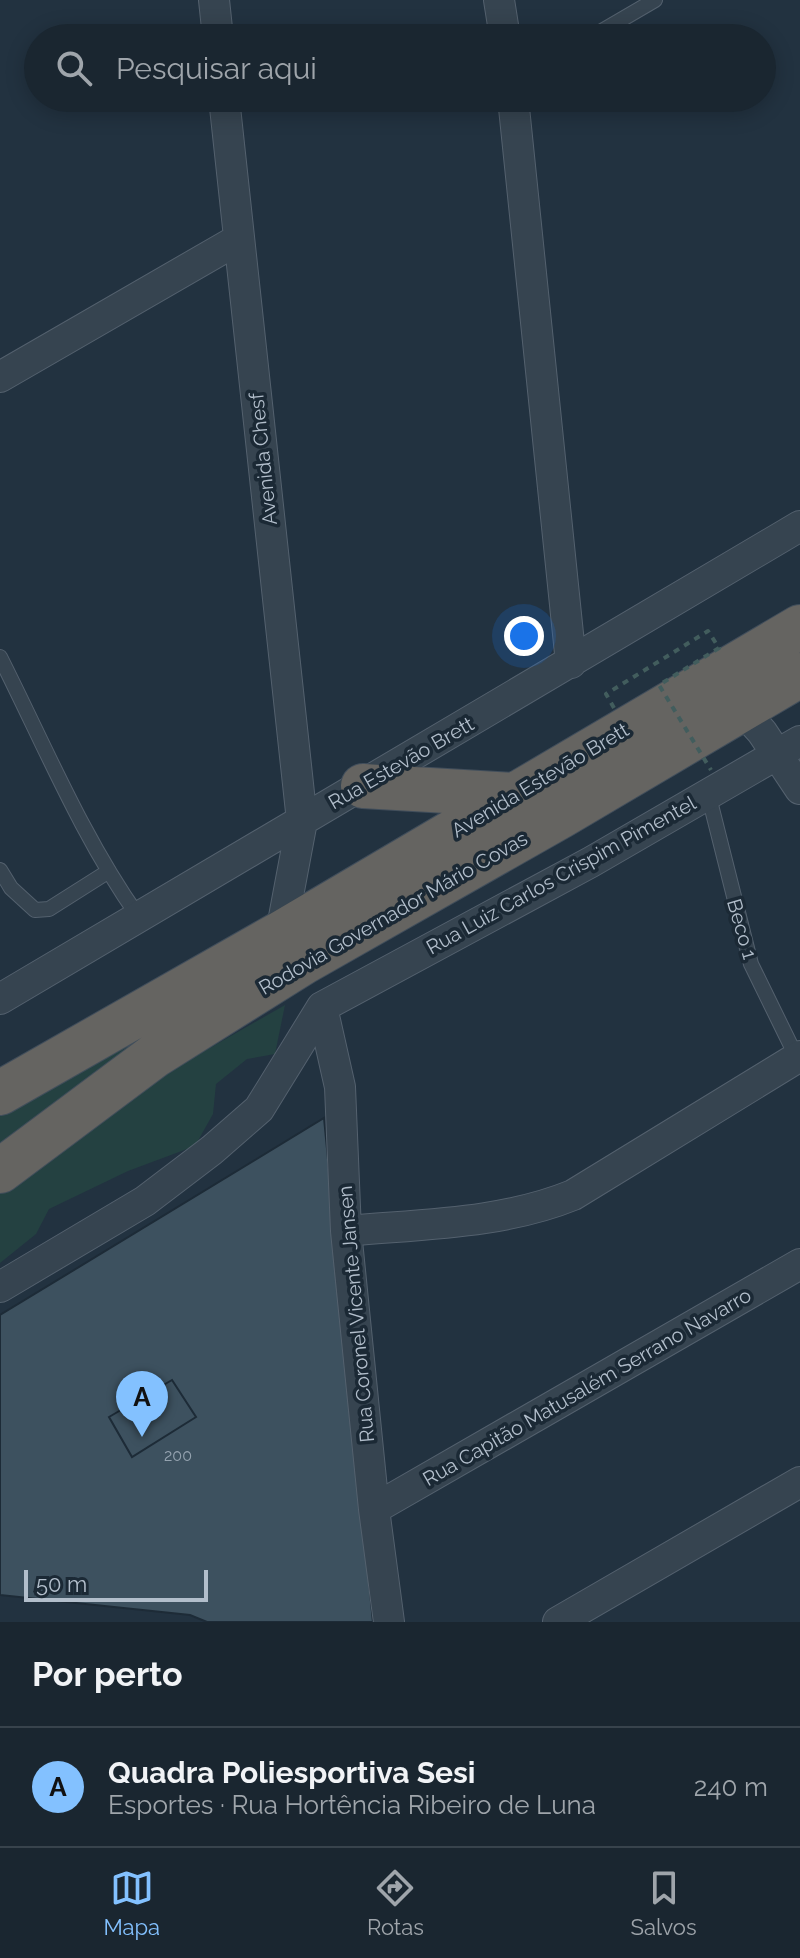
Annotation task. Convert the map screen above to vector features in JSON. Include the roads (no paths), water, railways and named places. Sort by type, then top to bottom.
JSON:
[{"type":"highway","name":"Avenida Estevāo Brett","points":[[281,933],[800,627]]},
{"type":"highway","name":"Rodovia Governador Mário Covas","points":[[0,1171],[154,1056],[292,970],[800,675]]},
{"type":"highway","points":[[363,786],[513,795]]},
{"type":"highway","name":"Rodovia Governador Mário Covas","points":[[0,1093],[281,933]]},
{"type":"street","points":[[214,0],[217,24]]},
{"type":"street","points":[[499,0],[503,24]]},
{"type":"street","name":"Avenida Chesf","points":[[225,112],[302,821],[281,933]]},
{"type":"street","points":[[514,112],[571,663]]},
{"type":"street","points":[[0,377],[239,239]]},
{"type":"street","name":"Rua Estevão Brett","points":[[0,999],[800,526]]},
{"type":"street","points":[[742,710],[762,732],[788,748],[800,789]]},
{"type":"street","name":"Rua Luiz Carlos Crispim Pimentel","points":[[322,1007],[591,862],[710,782],[788,748]]},
{"type":"street","points":[[0,1287],[145,1201],[212,1150],[259,1109],[322,1007]]},
{"type":"street","name":"Rua Coronel Vicente Jansen","points":[[322,1007],[340,1087],[346,1231],[374,1509],[389,1622]]},
{"type":"street","points":[[346,1231],[494,1218],[541,1208],[573,1195],[798,1057]]},
{"type":"street","name":"Rua Capitão Matusalém Serrano Navarro","points":[[374,1509],[800,1264]]},
{"type":"street","points":[[558,1622],[800,1482]]},
{"type":"lane","points":[[614,24],[655,0]]},
{"type":"lane","points":[[0,657],[109,871],[138,916]]},
{"type":"lane","name":"Beco 1","points":[[710,782],[751,964],[798,1057]]},
{"type":"lane","points":[[0,870],[11,888],[35,910],[49,909],[109,871]]},
{"type":"place","name":"Quadra Poliesportiva Sesi","points":[[142,1437]]}]
